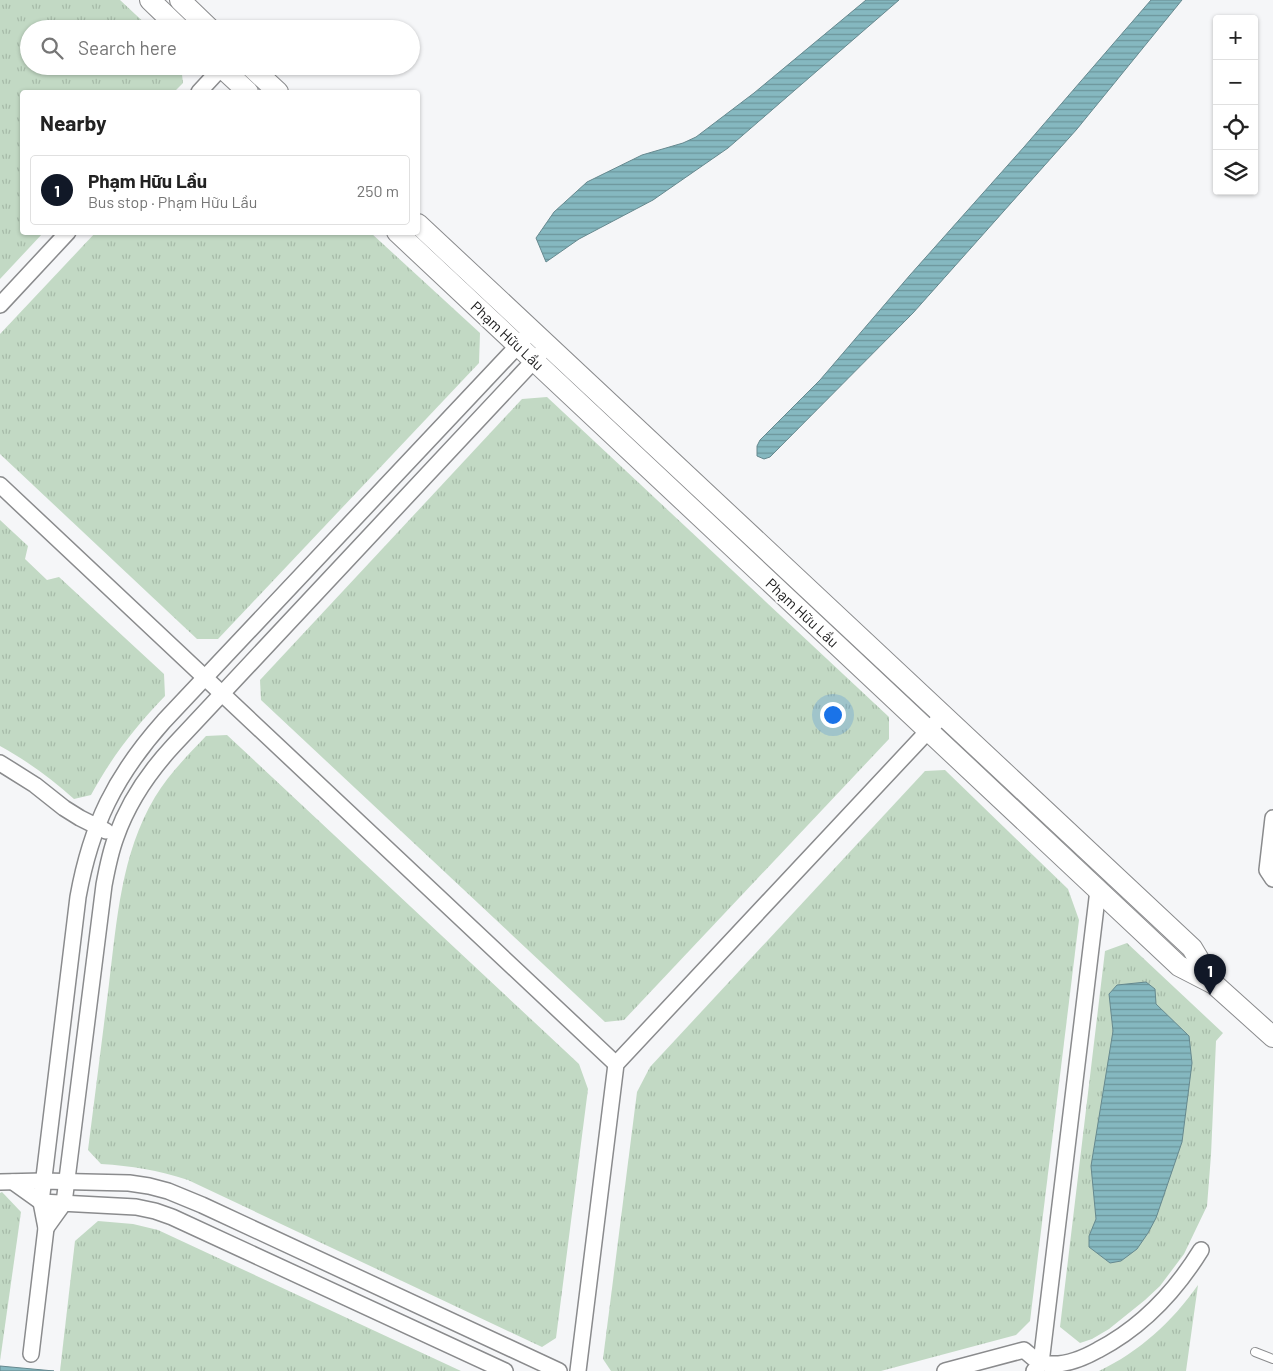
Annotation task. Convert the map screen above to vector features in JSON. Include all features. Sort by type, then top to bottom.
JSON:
[{"type":"main road","points":[[150,0],[171,20]]},
{"type":"main road","points":[[180,0],[201,20]]},
{"type":"main road","points":[[230,75],[246,90]]},
{"type":"main road","points":[[260,75],[276,90]]},
{"type":"main road","name":"Phạm Hữu Lầu","points":[[420,226],[1192,948],[1214,984]]},
{"type":"main road","name":"Phạm Hữu Lầu","points":[[400,235],[1179,966],[1214,984],[1273,1037]]},
{"type":"street","points":[[201,90],[215,75]]},
{"type":"street","points":[[0,305],[65,235]]},
{"type":"street","points":[[31,1354],[46,1228],[41,1202],[43,1181],[78,897],[89,848],[96,827],[116,785],[138,752],[164,721],[532,331]]},
{"type":"street","points":[[46,1228],[64,1203],[101,904],[110,854],[116,836],[133,800],[152,770],[173,746],[547,346]]},
{"type":"street","points":[[0,485],[616,1064]]},
{"type":"street","points":[[578,1371],[616,1064],[942,716]]},
{"type":"street","points":[[0,763],[36,785],[72,813],[116,836]]},
{"type":"street","points":[[1273,818],[1267,870],[1273,879]]},
{"type":"street","points":[[1037,1367],[1098,890]]},
{"type":"street","points":[[6,1182],[128,1183],[149,1186],[185,1197],[559,1371]]},
{"type":"street","points":[[6,1182],[41,1202],[136,1208],[155,1211],[172,1217],[505,1371]]},
{"type":"street","points":[[1037,1367],[1079,1359],[1129,1332],[1164,1300],[1184,1276],[1201,1250]]},
{"type":"street","points":[[945,1371],[1024,1350],[1037,1367]]},
{"type":"lane","points":[[1255,1352],[1273,1359]]},
{"type":"green space","points":[[0,0],[120,0],[141,20],[20,20],[20,75],[182,75],[183,83],[176,90],[20,90],[20,235],[41,235],[0,279]]},
{"type":"green space","points":[[93,235],[373,235],[480,333],[479,363],[218,639],[197,639],[0,454],[0,334]]},
{"type":"green space","points":[[547,397],[889,717],[889,739],[624,1020],[605,1022],[261,700],[260,680],[522,399]]},
{"type":"green space","points":[[0,520],[28,546],[25,559],[47,580],[59,577],[164,674],[165,696],[124,743],[91,795],[74,799],[38,770],[0,746]]},
{"type":"green space","points":[[227,735],[579,1064],[588,1089],[556,1338],[542,1347],[188,1180],[144,1169],[101,1164],[88,1150],[118,912],[122,888],[135,841],[155,797],[179,765],[206,736]]},
{"type":"green space","points":[[945,770],[1068,889],[1079,920],[1030,1321],[1016,1335],[881,1371],[611,1371],[603,1359],[637,1092],[650,1067],[925,771]]},
{"type":"green space","points":[[1127,943],[1223,1033],[1216,1041],[1207,1206],[1184,1254],[1160,1286],[1109,1329],[1092,1339],[1080,1343],[1060,1327],[1105,951]]},
{"type":"green space","points":[[2,1192],[21,1212],[0,1361],[0,1193]]},
{"type":"green space","points":[[98,1221],[133,1224],[158,1230],[461,1371],[60,1371],[75,1241]]},
{"type":"green space","points":[[1198,1285],[1186,1371],[1099,1371],[1128,1355],[1154,1335],[1188,1299]]},
{"type":"water","points":[[866,0],[899,0],[728,148],[653,200],[579,239],[546,262],[536,238],[554,212],[587,182],[642,155],[683,143],[696,137],[754,93]]},
{"type":"water","points":[[1151,0],[1182,0],[1077,129],[913,313],[770,457],[764,459],[757,456],[757,446],[760,440],[820,380]]},
{"type":"water","points":[[1146,982],[1155,989],[1156,1004],[1189,1036],[1192,1063],[1182,1142],[1156,1218],[1148,1233],[1137,1249],[1121,1261],[1110,1263],[1089,1247],[1089,1236],[1096,1219],[1091,1166],[1113,1031],[1109,994],[1117,985]]},
{"type":"water","points":[[0,1366],[54,1371],[0,1371]]},
{"type":"place","name":"Phạm Hữu Lầu","points":[[1210,995]]}]
